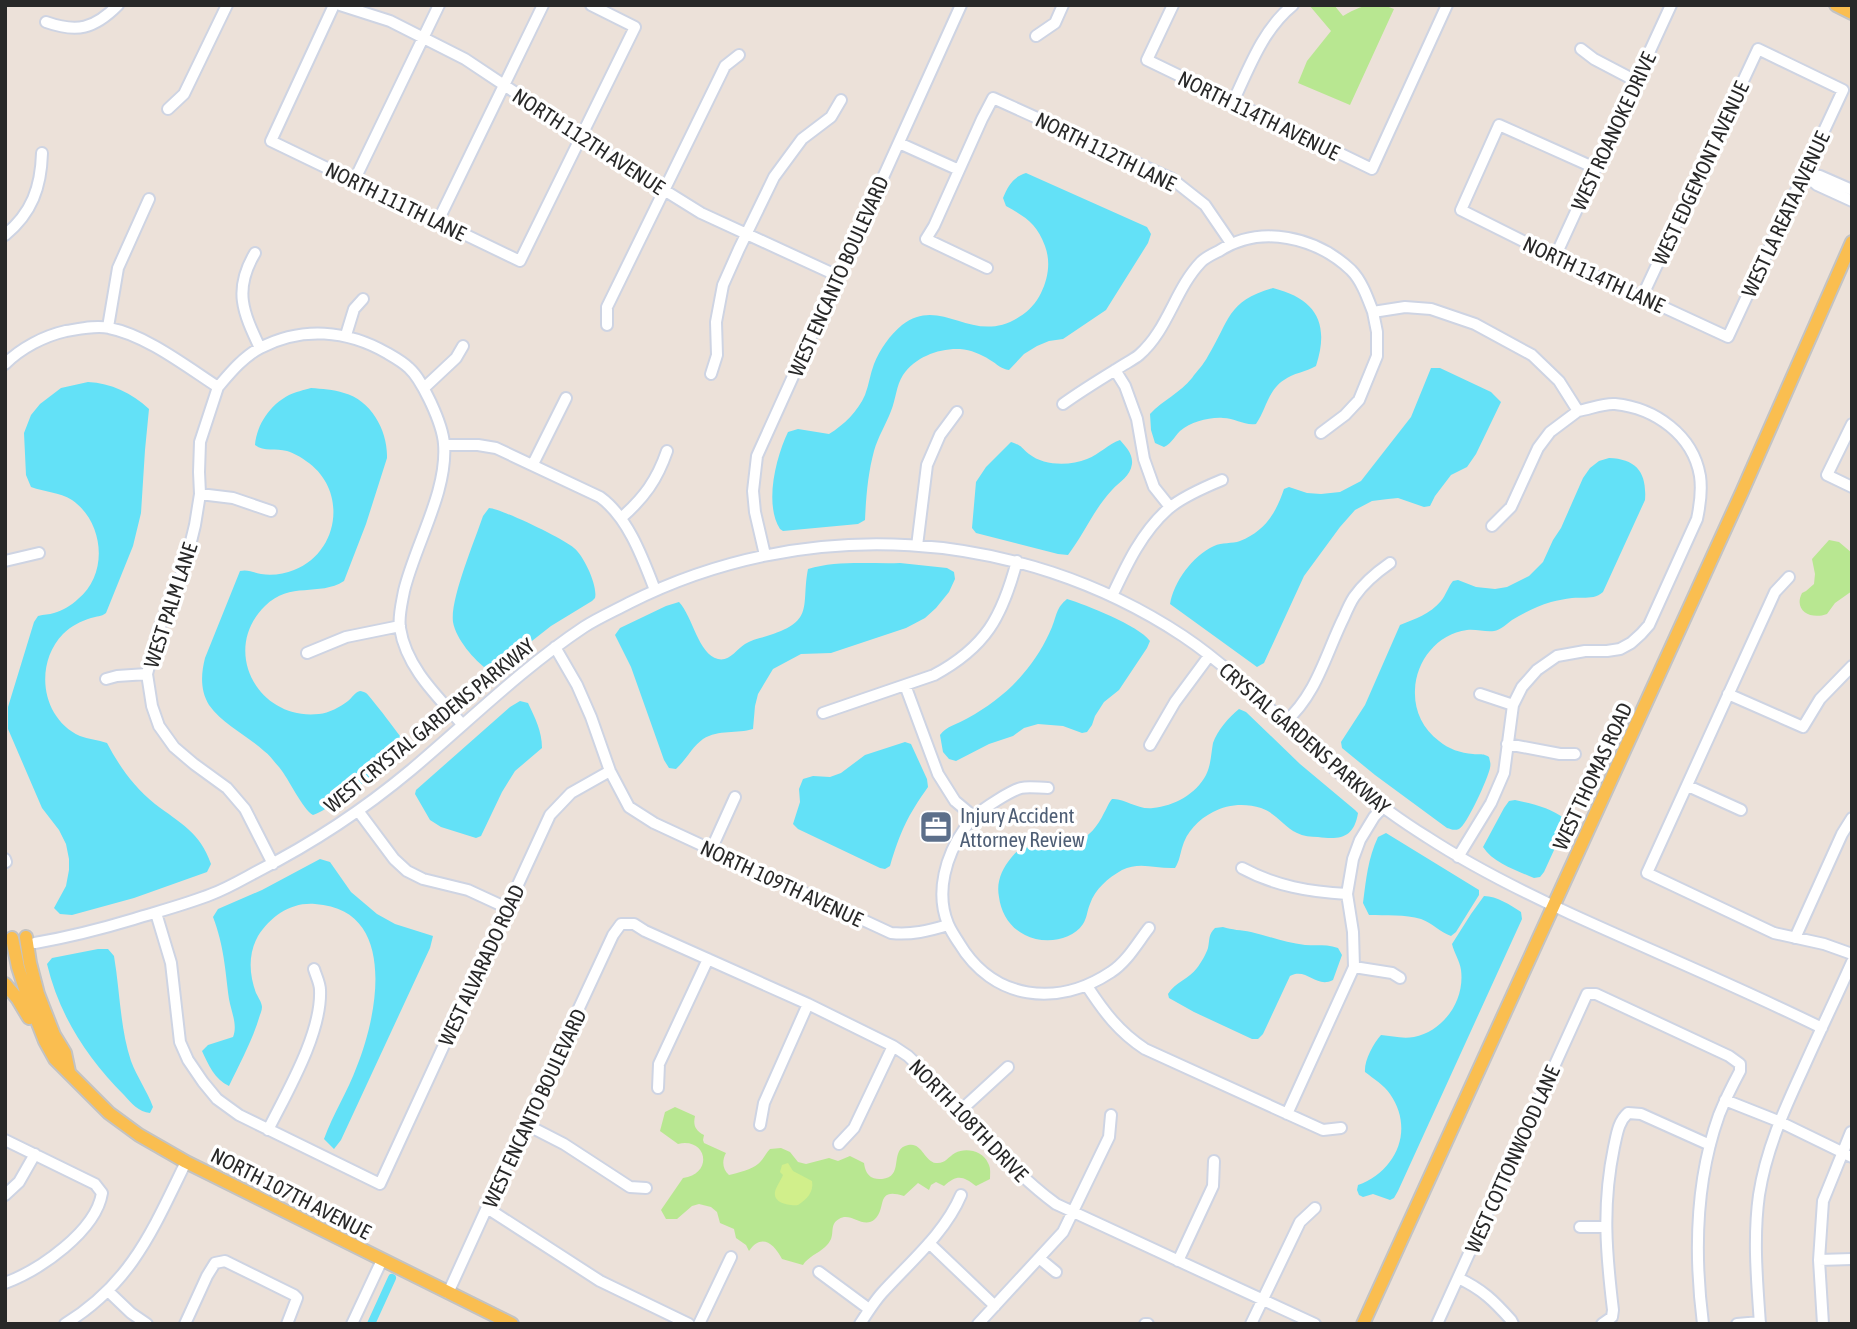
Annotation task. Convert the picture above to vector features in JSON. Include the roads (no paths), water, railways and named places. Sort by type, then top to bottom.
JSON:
[{"type":"main road","points":[[1836,5],[1852,13]]},
{"type":"main road","name":"WEST THOMAS ROAD","points":[[1363,1324],[1742,492],[1852,242]]},
{"type":"main road","name":"NORTH 107TH AVENUE","points":[[18,944],[27,995],[55,1059],[117,1119],[186,1162],[512,1324]]},
{"type":"main road","name":"NORTH 107TH AVENUE","points":[[18,944],[54,1035],[65,1053],[69,1072]]},
{"type":"main road","points":[[5,984],[17,997],[35,1030],[45,1041]]},
{"type":"street","points":[[46,22],[62,28],[83,29],[105,18],[118,5]]},
{"type":"street","points":[[168,109],[184,94],[227,5]]},
{"type":"street","name":"NORTH 111TH LANE","points":[[334,5],[271,141],[520,261],[581,137]]},
{"type":"street","name":"NORTH 112TH AVENUE","points":[[341,5],[390,21],[465,59],[701,213],[838,276]]},
{"type":"street","points":[[354,181],[439,5]]},
{"type":"street","points":[[438,221],[543,5]]},
{"type":"street","points":[[581,137],[635,27],[591,5]]},
{"type":"street","name":"WEST ENCANTO BOULEVARD","points":[[765,555],[753,491],[757,456],[961,5]]},
{"type":"street","points":[[1036,36],[1055,23],[1063,5]]},
{"type":"street","name":"NORTH 114TH AVENUE","points":[[1173,5],[1147,60],[1372,169],[1447,5]]},
{"type":"street","points":[[1233,102],[1267,32],[1293,5]]},
{"type":"street","name":"WEST ROANOKE DRIVE","points":[[1555,257],[1671,5]]},
{"type":"street","points":[[1581,49],[1594,59],[1636,81]]},
{"type":"street","name":"WEST LA REATA AVENUE","points":[[1728,337],[1843,90],[1758,49]]},
{"type":"street","name":"WEST EDGEMONT AVENUE","points":[[1642,298],[1758,49]]},
{"type":"street","points":[[607,325],[607,307],[725,66],[739,55]]},
{"type":"street","name":"NORTH 112TH LANE","points":[[959,170],[993,98],[1172,179],[1205,205],[1231,243]]},
{"type":"street","points":[[711,374],[717,355],[716,322],[723,285],[746,234],[774,177],[802,139],[831,117],[841,100]]},
{"type":"street","name":"NORTH 114TH LANE","points":[[1595,168],[1499,125],[1461,210],[1728,337]]},
{"type":"street","points":[[899,143],[959,170],[926,239],[987,268]]},
{"type":"street","points":[[5,235],[19,222],[34,198],[41,175],[42,153]]},
{"type":"street","points":[[1804,174],[1820,176],[1852,190]]},
{"type":"street","points":[[1804,174],[1817,186],[1852,201]]},
{"type":"street","points":[[108,327],[118,268],[149,199]]},
{"type":"street","points":[[1063,404],[1139,355],[1156,338],[1186,282],[1202,261],[1231,243],[1266,235],[1294,239],[1318,247],[1353,272],[1373,312],[1377,332],[1377,356],[1359,400],[1345,415],[1321,433]]},
{"type":"street","points":[[255,253],[246,269],[242,303],[260,348]]},
{"type":"street","points":[[346,335],[354,309],[363,299]]},
{"type":"street","points":[[1373,312],[1405,307],[1431,309],[1475,324],[1532,355],[1559,381],[1578,411]]},
{"type":"street","points":[[7,357],[49,335],[108,327],[145,341],[218,387],[236,365],[260,348],[312,333],[346,335],[372,344],[409,368],[424,388],[435,411],[444,445],[441,482],[408,577],[402,599],[400,626],[411,663],[462,724]]},
{"type":"street","points":[[424,388],[456,358],[463,346]]},
{"type":"street","points":[[1115,370],[1125,386],[1137,419],[1144,459],[1154,487],[1170,507]]},
{"type":"street","name":"WEST PALM LANE","points":[[218,387],[200,442],[200,494],[185,566],[158,631],[147,674],[152,706],[159,726],[174,747],[226,788],[245,809],[273,863]]},
{"type":"street","points":[[533,464],[566,398]]},
{"type":"street","points":[[1458,858],[1491,803],[1504,773],[1513,705],[1522,687],[1537,670],[1557,656],[1620,649],[1631,643],[1648,625],[1697,519],[1700,475],[1692,451],[1678,433],[1640,409],[1612,404],[1578,411],[1550,432],[1538,448],[1511,507],[1492,526]]},
{"type":"street","points":[[917,546],[927,466],[940,435],[957,412]]},
{"type":"street","points":[[1852,424],[1827,475],[1852,486]]},
{"type":"street","points":[[444,445],[485,445],[533,464],[600,497],[621,518],[645,562],[655,590]]},
{"type":"street","points":[[621,518],[650,489],[667,451]]},
{"type":"street","points":[[1112,596],[1142,539],[1170,507],[1222,481]]},
{"type":"street","points":[[200,494],[233,498],[271,511]]},
{"type":"street","name":"CRYSTAL GARDENS PARKWAY","points":[[765,555],[808,548],[853,545],[917,546],[966,551],[1017,561],[1112,596],[1185,637],[1249,687],[1343,776],[1458,858],[1553,905],[1822,1028]]},
{"type":"street","points":[[5,561],[39,554]]},
{"type":"street","name":"WEST CRYSTAL GARDENS PARKWAY","points":[[18,944],[84,934],[215,893],[309,845],[359,812],[512,681],[590,623],[655,590],[707,570],[765,555]]},
{"type":"street","points":[[823,713],[934,675],[971,650],[999,614],[1010,589],[1017,561]]},
{"type":"street","points":[[1285,722],[1296,712],[1315,683],[1354,597],[1376,573],[1390,563]]},
{"type":"street","points":[[1789,577],[1775,592],[1647,873],[1774,933],[1824,944],[1852,954]]},
{"type":"street","points":[[307,653],[346,638],[400,626]]},
{"type":"street","name":"NORTH 109TH AVENUE","points":[[555,647],[577,685],[610,771],[629,807],[654,823],[891,933],[928,932],[948,925]]},
{"type":"street","points":[[1150,745],[1175,702],[1209,656]]},
{"type":"street","points":[[1728,694],[1803,727],[1820,699],[1852,666]]},
{"type":"street","points":[[106,679],[147,674]]},
{"type":"street","points":[[905,685],[938,774],[955,801],[973,817]]},
{"type":"street","points":[[1480,694],[1513,705]]},
{"type":"street","points":[[1507,744],[1560,754],[1575,754]]},
{"type":"street","name":"WEST ALVARADO ROAD","points":[[268,1130],[380,1184],[550,815],[571,793],[610,771]]},
{"type":"street","points":[[1688,786],[1741,810]]},
{"type":"street","points":[[1048,788],[1021,788],[996,802],[973,817],[956,841],[946,866],[944,911],[948,925],[969,959],[990,977],[1025,992],[1069,992],[1087,986],[1113,971],[1149,928]]},
{"type":"street","points":[[711,850],[735,797]]},
{"type":"street","points":[[1287,1114],[1354,967],[1353,932],[1347,894],[1353,859],[1360,840],[1383,807]]},
{"type":"street","points":[[359,812],[394,859],[407,871],[423,879],[468,891],[507,908]]},
{"type":"street","points":[[1796,938],[1842,834],[1852,818]]},
{"type":"street","points":[[1242,868],[1277,884],[1322,893],[1347,894]]},
{"type":"street","points":[[156,913],[171,963],[180,1042],[188,1060],[217,1099],[239,1115],[268,1130],[303,1059],[316,1021],[320,989],[314,969]]},
{"type":"street","name":"WEST ENCANTO BOULEVARD","points":[[448,1293],[613,935],[621,924]]},
{"type":"street","name":"NORTH 108TH DRIVE","points":[[621,924],[634,924],[893,1046],[926,1073],[1032,1185],[1056,1204],[1315,1324]]},
{"type":"street","points":[[658,1088],[659,1064],[708,959]]},
{"type":"street","points":[[1737,1324],[1760,1323],[1756,1222],[1767,1158],[1779,1121],[1852,962]]},
{"type":"street","points":[[1354,967],[1392,973],[1400,978]]},
{"type":"street","points":[[1087,986],[1105,1013],[1127,1037],[1145,1049],[1323,1130],[1341,1128]]},
{"type":"street","name":"WEST COTTONWOOD LANE","points":[[1437,1324],[1587,994],[1596,994],[1729,1056],[1740,1064],[1740,1071],[1725,1100]]},
{"type":"street","points":[[760,1125],[764,1102],[808,1004]]},
{"type":"street","points":[[839,1144],[854,1128],[893,1046]]},
{"type":"street","points":[[960,1111],[1008,1067]]},
{"type":"street","points":[[1703,1324],[1698,1285],[1698,1217],[1710,1145],[1725,1100],[1779,1121],[1847,1155]]},
{"type":"street","points":[[1602,1324],[1612,1317],[1614,1310],[1605,1227],[1606,1192],[1621,1121],[1628,1113],[1641,1114],[1710,1145]]},
{"type":"street","points":[[978,1324],[1063,1232],[1109,1137],[1111,1115]]},
{"type":"street","points":[[525,1124],[564,1144],[630,1187],[646,1188]]},
{"type":"street","points":[[1823,1324],[1819,1260],[1823,1201],[1847,1155],[1851,1132]]},
{"type":"street","points":[[5,1140],[95,1184],[102,1193],[97,1209],[85,1226],[59,1253],[31,1272],[5,1283]]},
{"type":"street","points":[[5,1195],[19,1182],[35,1154]]},
{"type":"street","points":[[1178,1261],[1213,1186],[1214,1161]]},
{"type":"street","points":[[65,1324],[108,1291],[138,1256],[186,1162]]},
{"type":"street","points":[[860,1324],[881,1294],[929,1243],[954,1211],[961,1195]]},
{"type":"street","points":[[1251,1324],[1300,1222],[1314,1208]]},
{"type":"street","points":[[487,1209],[600,1281],[689,1324]]},
{"type":"street","points":[[1580,1227],[1605,1227]]},
{"type":"street","points":[[929,1243],[995,1307]]},
{"type":"street","points":[[699,1324],[731,1257]]},
{"type":"street","points":[[1039,1258],[1056,1272]]},
{"type":"street","points":[[1819,1260],[1852,1259]]},
{"type":"street","points":[[352,1324],[382,1260]]},
{"type":"street","points":[[185,1324],[215,1263],[225,1261],[294,1294],[297,1298],[286,1324]]},
{"type":"street","points":[[819,1272],[869,1310]]},
{"type":"street","points":[[1458,1278],[1481,1289],[1495,1301],[1513,1324]]},
{"type":"street","points":[[108,1291],[147,1324]]},
{"type":"water","points":[[1026,173],[1147,227],[1151,234],[1148,243],[1106,310],[1063,339],[1049,341],[1024,354],[1009,370],[972,351],[952,349],[928,355],[914,363],[901,379],[876,446],[869,476],[865,520],[858,524],[783,531],[780,529],[775,519],[772,494],[779,454],[788,432],[798,429],[829,434],[845,422],[859,407],[865,395],[879,353],[902,325],[917,317],[931,315],[972,325],[1002,325],[1023,315],[1037,300],[1048,270],[1045,246],[1034,227],[1006,206],[1003,198],[1012,182]]},
{"type":"water","points":[[1273,288],[1300,299],[1316,315],[1321,337],[1316,366],[1279,384],[1256,424],[1227,418],[1206,419],[1184,428],[1164,447],[1155,443],[1150,414],[1192,378],[1238,306],[1258,293]]},
{"type":"water","points":[[1431,368],[1440,368],[1491,392],[1501,402],[1476,454],[1467,467],[1451,475],[1430,506],[1424,507],[1398,498],[1372,501],[1355,510],[1304,576],[1264,663],[1257,667],[1170,604],[1180,579],[1191,563],[1214,546],[1240,541],[1256,532],[1273,513],[1284,489],[1289,487],[1321,494],[1340,492],[1361,481],[1411,417]]},
{"type":"water","points":[[88,382],[121,390],[149,409],[141,513],[133,546],[106,613],[80,622],[63,634],[48,660],[46,690],[57,717],[67,728],[80,736],[107,743],[140,791],[195,836],[211,864],[207,872],[134,898],[72,915],[60,914],[54,908],[66,886],[69,870],[66,844],[42,808],[8,729],[8,707],[34,622],[38,616],[52,614],[70,606],[88,588],[95,576],[99,548],[91,521],[83,510],[67,497],[31,487],[26,475],[24,433],[31,415],[40,404],[61,388]]},
{"type":"water","points":[[311,388],[340,392],[362,402],[381,427],[387,458],[344,581],[325,588],[284,594],[265,606],[252,624],[246,642],[246,661],[252,679],[263,695],[278,706],[297,713],[327,712],[345,703],[358,692],[366,693],[406,745],[363,783],[313,815],[268,754],[228,724],[209,705],[202,682],[205,658],[240,571],[269,575],[294,570],[309,561],[321,549],[329,535],[333,503],[328,487],[319,473],[292,453],[255,445],[258,430],[270,410],[289,395]]},
{"type":"water","points":[[1120,440],[1130,454],[1131,468],[1100,505],[1068,555],[976,533],[972,528],[976,482],[986,467],[1011,442],[1042,461],[1065,464],[1087,459]]},
{"type":"water","points":[[1609,458],[1627,461],[1638,469],[1644,482],[1645,500],[1603,592],[1592,597],[1546,604],[1496,630],[1470,630],[1446,637],[1430,651],[1419,669],[1415,690],[1416,705],[1428,730],[1446,746],[1464,753],[1485,755],[1490,762],[1477,801],[1463,826],[1454,830],[1447,828],[1375,775],[1342,748],[1341,742],[1365,705],[1400,625],[1437,606],[1453,581],[1495,589],[1507,587],[1529,576],[1543,562],[1583,478],[1599,461]]},
{"type":"water","points":[[489,508],[533,525],[574,548],[589,572],[595,598],[551,626],[500,666],[488,670],[466,649],[453,622],[453,612],[464,569],[483,516]]},
{"type":"water","points":[[842,563],[900,563],[947,568],[954,572],[955,579],[949,592],[925,618],[906,628],[831,653],[801,654],[773,669],[758,694],[753,729],[709,736],[699,742],[676,769],[669,768],[631,667],[615,635],[620,628],[679,602],[705,650],[718,659],[726,659],[748,642],[794,624],[803,610],[808,569]]},
{"type":"water","points":[[1067,599],[1123,622],[1150,641],[1119,690],[1104,702],[1087,732],[1038,724],[1024,728],[1013,736],[989,744],[956,761],[949,759],[943,752],[940,735],[990,704],[1017,681],[1039,652],[1059,609]]},
{"type":"water","points":[[520,701],[528,703],[531,709],[542,748],[515,771],[481,836],[476,838],[441,827],[430,820],[415,794],[416,790]]},
{"type":"water","points":[[1239,709],[1246,712],[1300,764],[1358,813],[1349,832],[1333,838],[1307,836],[1292,830],[1261,808],[1243,805],[1224,807],[1198,822],[1184,842],[1175,868],[1129,867],[1107,880],[1092,899],[1083,924],[1071,935],[1056,940],[1040,940],[1025,935],[1011,924],[1002,909],[998,886],[1002,871],[1020,849],[1056,849],[1080,841],[1096,827],[1112,799],[1147,808],[1169,805],[1184,798],[1202,782],[1210,763],[1215,738]]},
{"type":"water","points":[[905,742],[911,744],[928,787],[905,824],[890,866],[880,868],[798,829],[793,824],[803,779],[813,776],[830,777],[841,773],[865,755]]},
{"type":"water","points":[[1515,800],[1548,809],[1565,819],[1565,826],[1540,877],[1534,878],[1506,866],[1493,858],[1483,847],[1504,808],[1509,801]]},
{"type":"water","points":[[1386,833],[1479,890],[1479,895],[1451,936],[1415,917],[1369,915],[1363,903],[1368,869],[1378,837]]},
{"type":"water","points":[[320,859],[330,862],[351,892],[377,914],[395,924],[433,936],[430,948],[341,1140],[334,1149],[324,1139],[365,1044],[375,993],[375,967],[370,944],[360,924],[341,910],[315,904],[298,905],[275,917],[258,936],[252,950],[251,971],[262,1010],[229,1086],[216,1076],[202,1051],[208,1045],[233,1037],[235,1028],[222,948],[213,917],[218,909],[262,890]]},
{"type":"water","points":[[1484,896],[1499,899],[1521,912],[1522,919],[1394,1198],[1390,1200],[1373,1194],[1363,1197],[1359,1195],[1358,1185],[1383,1170],[1398,1148],[1401,1135],[1401,1121],[1390,1094],[1365,1072],[1372,1048],[1381,1035],[1405,1038],[1425,1034],[1443,1021],[1450,1012],[1460,992],[1461,981],[1460,967],[1452,944]]},
{"type":"water","points":[[1223,927],[1298,944],[1334,947],[1338,948],[1342,955],[1333,980],[1322,982],[1302,974],[1290,976],[1263,1034],[1258,1039],[1252,1039],[1169,998],[1171,990],[1200,964],[1215,928]]},
{"type":"water","points":[[108,949],[114,956],[127,1048],[133,1067],[153,1107],[150,1113],[132,1104],[98,1066],[76,1035],[52,983],[47,964],[52,958]]},
{"type":"waterway","points":[[371,1324],[392,1278]]},
{"type":"place","name":"Injury Accident Attorney Review","points":[[936,827]]}]
